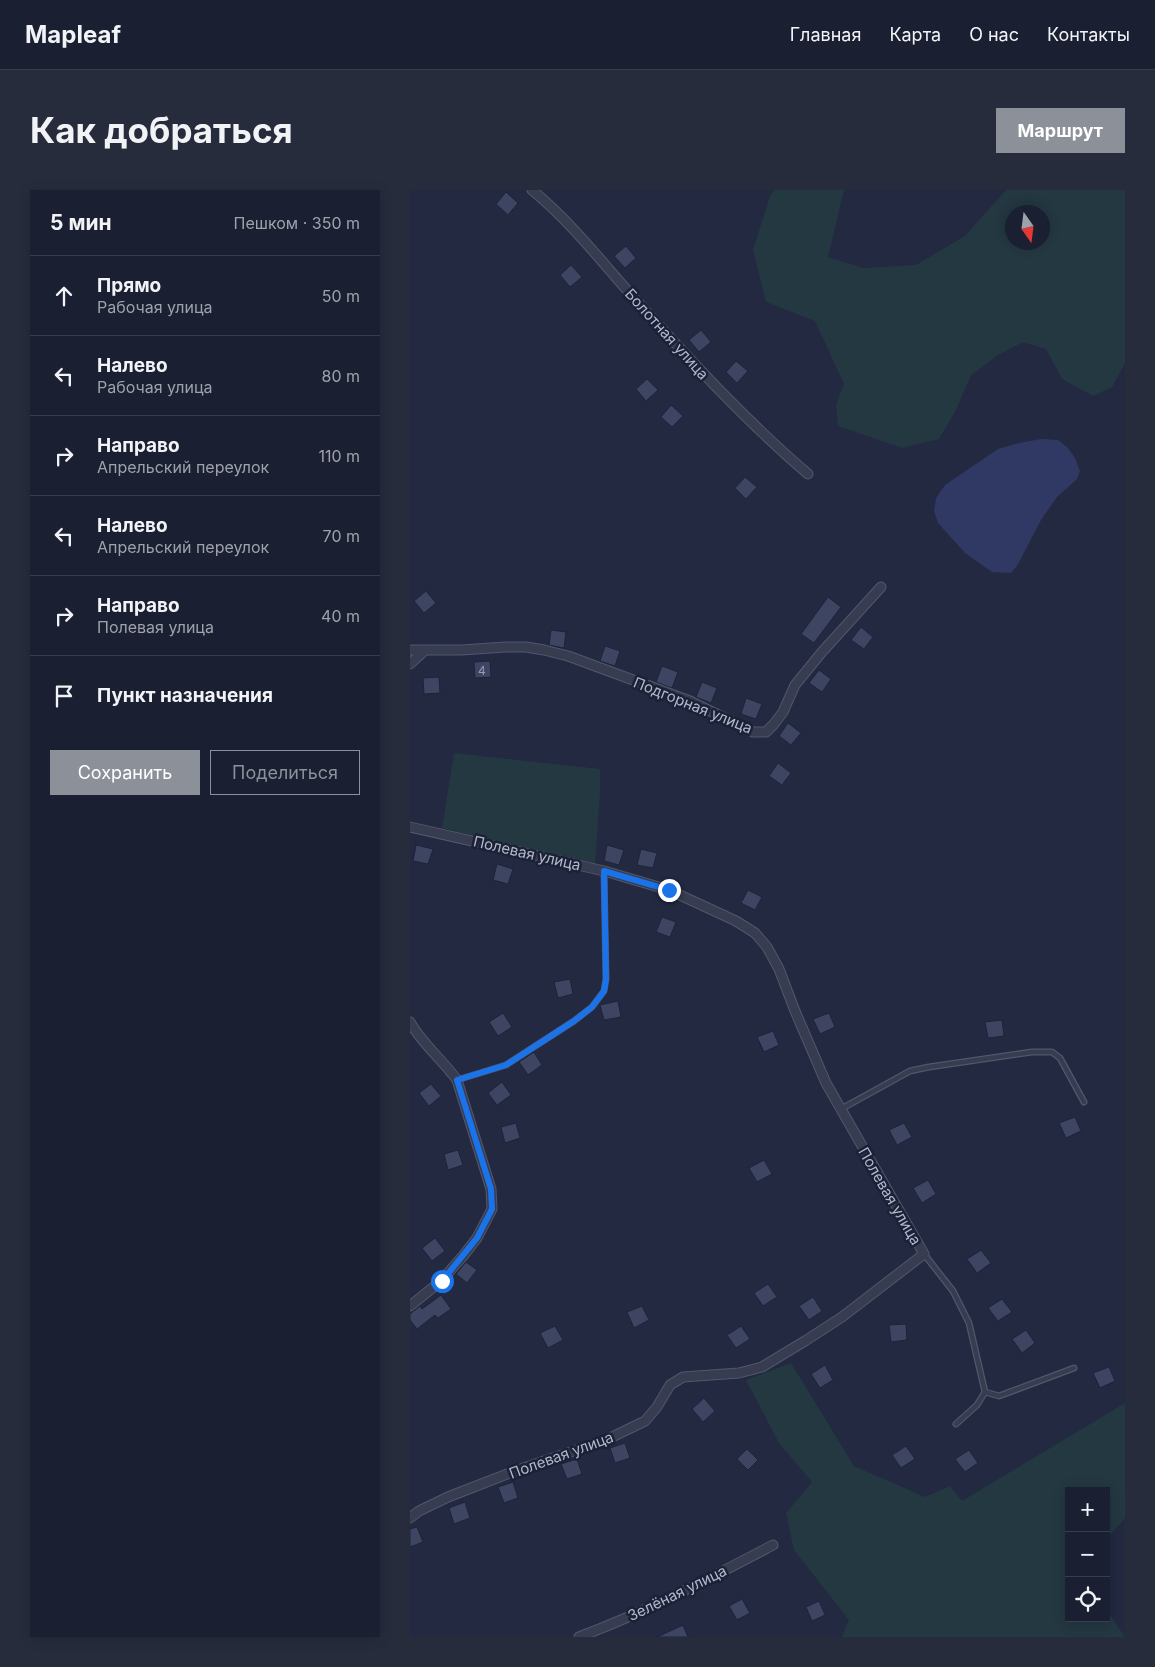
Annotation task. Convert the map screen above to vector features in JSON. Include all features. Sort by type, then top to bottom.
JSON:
[{"type":"street","name":"Болотная улица","points":[[532,190],[548,203],[581,238],[705,377],[808,474]]},
{"type":"street","name":"Подгорная улица","points":[[410,650],[478,650],[526,647],[544,650],[568,656],[690,701],[753,732],[766,732],[783,712],[795,685],[881,587]]},
{"type":"street","points":[[410,664],[424,651]]},
{"type":"street","name":"Полевая улица","points":[[410,827],[604,871],[669,890],[736,921],[755,933],[767,947],[780,969],[795,1011],[826,1083],[840,1110],[924,1254],[842,1317],[805,1342],[762,1366],[739,1373],[683,1377],[670,1385],[658,1408],[645,1421],[606,1440],[448,1497],[419,1511],[410,1518]]},
{"type":"street","points":[[410,1022],[418,1036],[446,1065],[457,1080],[491,1189],[492,1209],[477,1238],[442,1281],[410,1306]]},
{"type":"street","name":"Зелёная улица","points":[[579,1637],[601,1629],[703,1582],[772,1545]]},
{"type":"lane","points":[[457,1080],[506,1065],[586,1012],[604,991],[606,979],[604,871]]},
{"type":"lane","points":[[840,1110],[910,1071],[1032,1052],[1052,1052],[1060,1058],[1084,1102]]},
{"type":"lane","points":[[924,1254],[953,1291],[970,1323],[986,1392],[977,1405],[956,1424]]},
{"type":"lane","points":[[986,1392],[999,1396],[1074,1368]]},
{"type":"shaded area","points":[[774,190],[844,190],[828,257],[863,268],[916,265],[965,236],[1006,190],[1125,190],[1125,363],[1112,387],[1093,396],[1062,379],[1046,349],[1023,342],[998,355],[971,375],[955,412],[939,439],[902,448],[838,426],[836,405],[844,384],[815,321],[766,302],[753,250],[770,196]]},
{"type":"shaded area","points":[[454,753],[600,769],[595,865],[442,828]]},
{"type":"shaded area","points":[[791,1363],[854,1466],[925,1497],[950,1486],[962,1501],[1125,1403],[1125,1518],[1110,1535],[1110,1487],[1065,1487],[1065,1622],[1110,1622],[1110,1614],[1125,1637],[842,1637],[849,1620],[794,1550],[786,1513],[812,1482],[779,1443],[746,1380]]},
{"type":"water","points":[[1041,439],[1058,440],[1068,448],[1075,458],[1080,471],[1077,479],[1057,497],[1041,520],[1017,566],[1011,573],[992,572],[965,553],[938,523],[934,511],[936,498],[945,485],[998,449]]},
{"type":"building","points":[[506,192],[518,203],[508,215],[496,204]]},
{"type":"building","points":[[626,246],[636,258],[625,268],[614,256]]},
{"type":"building","points":[[571,265],[582,277],[570,287],[560,275]]},
{"type":"building","points":[[701,330],[711,342],[699,352],[689,340]]},
{"type":"building","points":[[736,361],[748,371],[737,383],[726,372]]},
{"type":"building","points":[[647,379],[658,390],[646,401],[636,389]]},
{"type":"building","points":[[671,405],[683,416],[672,427],[661,417]]},
{"type":"building","points":[[745,477],[757,487],[746,499],[735,488]]},
{"type":"building","points":[[426,591],[436,603],[424,613],[414,601]]},
{"type":"building","points":[[828,597],[841,607],[814,643],[801,634]]},
{"type":"building","points":[[861,627],[873,637],[864,649],[851,640]]},
{"type":"building","points":[[551,630],[566,632],[564,648],[549,645]]},
{"type":"building","points":[[605,646],[620,651],[615,666],[600,661]]},
{"type":"building","points":[[490,661],[491,677],[475,678],[474,662]]},
{"type":"building","points":[[662,666],[678,672],[672,688],[656,682]]},
{"type":"building","points":[[819,670],[831,679],[822,692],[809,683]]},
{"type":"building","points":[[439,677],[440,693],[424,694],[423,678]]},
{"type":"building","points":[[702,682],[717,688],[711,703],[696,697]]},
{"type":"building","points":[[746,698],[762,704],[756,719],[741,714]]},
{"type":"building","points":[[788,723],[801,733],[791,745],[779,736]]},
{"type":"building","points":[[778,763],[791,773],[782,785],[769,776]]},
{"type":"building","points":[[416,845],[433,849],[428,864],[413,861]]},
{"type":"building","points":[[607,845],[624,850],[619,865],[604,861]]},
{"type":"building","points":[[641,849],[657,853],[653,868],[637,865]]},
{"type":"building","points":[[497,864],[513,869],[508,884],[493,880]]},
{"type":"building","points":[[748,890],[762,897],[755,910],[741,903]]},
{"type":"building","points":[[662,917],[676,922],[670,937],[656,932]]},
{"type":"building","points":[[570,979],[573,994],[558,998],[554,982]]},
{"type":"building","points":[[618,1001],[621,1017],[604,1020],[600,1005]]},
{"type":"building","points":[[503,1013],[512,1027],[498,1036],[489,1022]]},
{"type":"building","points":[[829,1013],[835,1027],[820,1034],[813,1019]]},
{"type":"building","points":[[1002,1020],[1004,1036],[988,1038],[985,1022]]},
{"type":"building","points":[[773,1031],[779,1045],[764,1052],[757,1037]]},
{"type":"building","points":[[534,1052],[542,1065],[528,1075],[519,1062]]},
{"type":"building","points":[[502,1082],[511,1095],[497,1105],[488,1093]]},
{"type":"building","points":[[431,1084],[441,1096],[429,1106],[419,1093]]},
{"type":"building","points":[[1075,1117],[1081,1131],[1066,1138],[1059,1123]]},
{"type":"building","points":[[516,1123],[520,1138],[505,1143],[501,1127]]},
{"type":"building","points":[[904,1123],[912,1137],[897,1145],[889,1130]]},
{"type":"building","points":[[458,1150],[463,1165],[448,1170],[444,1154]]},
{"type":"building","points":[[764,1160],[772,1174],[757,1182],[749,1168]]},
{"type":"building","points":[[928,1180],[936,1194],[922,1203],[913,1188]]},
{"type":"building","points":[[435,1238],[445,1251],[432,1261],[422,1248]]},
{"type":"building","points":[[981,1250],[991,1263],[977,1273],[967,1259]]},
{"type":"building","points":[[466,1262],[477,1270],[467,1283],[456,1274]]},
{"type":"building","points":[[768,1284],[777,1297],[763,1306],[754,1293]]},
{"type":"building","points":[[441,1295],[451,1309],[438,1318],[435,1315],[417,1329],[410,1320],[410,1314],[420,1306],[422,1309]]},
{"type":"building","points":[[813,1297],[822,1311],[809,1320],[799,1306]]},
{"type":"building","points":[[1002,1299],[1012,1312],[998,1321],[988,1308]]},
{"type":"building","points":[[642,1306],[649,1320],[634,1328],[627,1312]]},
{"type":"building","points":[[906,1324],[907,1340],[891,1342],[889,1325]]},
{"type":"building","points":[[555,1326],[563,1340],[548,1348],[540,1333]]},
{"type":"building","points":[[741,1326],[750,1339],[736,1348],[727,1335]]},
{"type":"building","points":[[1026,1330],[1035,1343],[1022,1353],[1012,1339]]},
{"type":"building","points":[[825,1365],[833,1380],[820,1388],[811,1374]]},
{"type":"building","points":[[1109,1367],[1115,1381],[1100,1388],[1093,1373]]},
{"type":"building","points":[[704,1398],[715,1411],[703,1422],[692,1409]]},
{"type":"building","points":[[625,1443],[630,1458],[615,1463],[610,1448]]},
{"type":"building","points":[[906,1446],[915,1459],[901,1468],[892,1455]]},
{"type":"building","points":[[747,1449],[758,1460],[748,1470],[737,1459]]},
{"type":"building","points":[[969,1450],[978,1463],[965,1472],[955,1459]]},
{"type":"building","points":[[577,1459],[582,1474],[567,1479],[561,1464]]},
{"type":"building","points":[[513,1482],[518,1498],[504,1503],[498,1487]]},
{"type":"building","points":[[465,1502],[470,1518],[454,1524],[449,1508]]},
{"type":"building","points":[[417,1527],[423,1542],[410,1547],[410,1529]]},
{"type":"building","points":[[742,1599],[750,1613],[737,1620],[729,1606]]},
{"type":"building","points":[[819,1601],[825,1615],[812,1621],[806,1607]]},
{"type":"building","points":[[683,1625],[688,1637],[657,1637]]},
{"type":"route","points":[[442,1281],[477,1238],[492,1209],[491,1189],[457,1080],[506,1065],[574,1021],[592,1007],[604,991],[606,979],[604,871],[669,890]]}]
